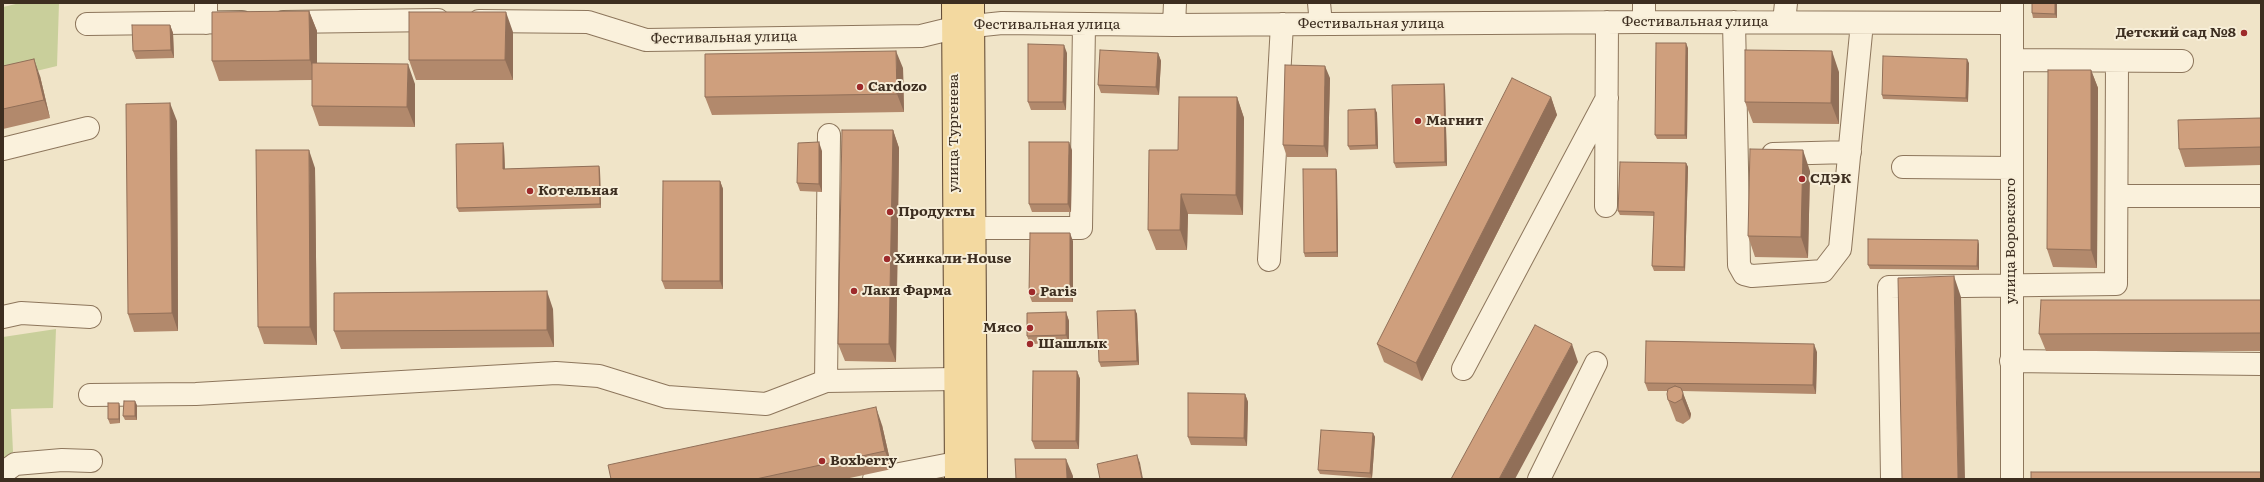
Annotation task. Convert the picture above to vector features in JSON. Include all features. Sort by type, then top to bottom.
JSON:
[{"type":"main road","name":"улица Тургенева","points":[[953,3],[963,26],[974,228],[976,479]]},
{"type":"main road","name":"улица Тургенева","points":[[956,471],[955,379],[963,26],[973,3]]},
{"type":"street","points":[[1174,25],[1175,3]]},
{"type":"street","name":"Фестивальная улица","points":[[87,24],[206,13],[399,20],[588,22],[646,40],[921,36],[963,26],[1084,24],[1282,24],[1320,14],[1607,22],[1644,12],[1734,22],[1785,13],[1862,22],[2011,13]]},
{"type":"street","name":"улица Воровского","points":[[2011,13],[2012,479]]},
{"type":"street","points":[[1606,206],[1607,22]]},
{"type":"street","points":[[1734,22],[1739,265],[1744,274],[1752,276],[1823,271],[1840,249],[1862,22]]},
{"type":"street","points":[[974,228],[1081,228],[1084,24]]},
{"type":"street","points":[[1269,260],[1282,24]]},
{"type":"street","points":[[2012,60],[2182,61]]},
{"type":"street","points":[[1892,479],[1889,287],[2116,284],[2117,61]]},
{"type":"street","points":[[1463,369],[1607,98]]},
{"type":"street","points":[[3,149],[88,128]]},
{"type":"street","points":[[826,381],[829,135]]},
{"type":"street","points":[[1736,155],[1850,152]]},
{"type":"street","points":[[1903,167],[2012,168]]},
{"type":"street","points":[[2117,196],[2261,196]]},
{"type":"street","points":[[3,317],[21,313],[90,317]]},
{"type":"street","points":[[2011,361],[2261,364]]},
{"type":"street","points":[[1539,479],[1596,363]]},
{"type":"street","points":[[90,395],[196,394],[556,373],[599,376],[667,397],[766,404],[826,381],[955,379]]},
{"type":"street","points":[[3,473],[14,464],[62,469],[91,460]]},
{"type":"street","points":[[874,479],[956,471]]},
{"type":"green space","points":[[20,3],[59,3],[57,66],[3,79],[3,7]]},
{"type":"green space","points":[[56,329],[53,408],[11,409],[13,452],[3,459],[3,337]]},
{"type":"building","points":[[2032,3],[2055,3],[2055,14],[2032,13]]},
{"type":"building","points":[[309,11],[310,60],[212,61],[212,12]]},
{"type":"building","points":[[409,12],[506,12],[505,60],[409,60]]},
{"type":"building","points":[[132,25],[170,25],[171,50],[133,51]]},
{"type":"building","points":[[1656,43],[1686,43],[1685,135],[1655,135]]},
{"type":"building","points":[[1028,44],[1064,45],[1063,102],[1028,102]]},
{"type":"building","points":[[1100,50],[1158,53],[1156,87],[1098,85]]},
{"type":"building","points":[[1745,50],[1832,51],[1831,103],[1745,102]]},
{"type":"building","points":[[896,51],[897,94],[705,97],[705,54]]},
{"type":"building","points":[[1883,56],[1967,59],[1966,98],[1882,95]]},
{"type":"building","points":[[34,59],[44,100],[3,109],[3,66]]},
{"type":"building","points":[[312,63],[408,64],[407,107],[312,106]]},
{"type":"building","points":[[1285,65],[1325,66],[1324,146],[1283,145]]},
{"type":"building","points":[[2048,70],[2091,70],[2091,250],[2047,249]]},
{"type":"building","points":[[1512,78],[1551,97],[1416,363],[1377,344]]},
{"type":"building","points":[[1444,84],[1445,162],[1394,163],[1392,85]]},
{"type":"building","points":[[1179,97],[1237,97],[1236,195],[1181,194],[1180,230],[1148,230],[1149,150],[1178,150]]},
{"type":"building","points":[[170,103],[172,313],[128,314],[126,104]]},
{"type":"building","points":[[1375,109],[1376,145],[1348,146],[1348,110]]},
{"type":"building","points":[[2261,118],[2261,147],[2179,149],[2178,120]]},
{"type":"building","points":[[842,130],[893,130],[889,344],[838,344]]},
{"type":"building","points":[[819,142],[819,184],[797,183],[798,143]]},
{"type":"building","points":[[1029,142],[1069,142],[1068,204],[1029,204]]},
{"type":"building","name":"Котельная","points":[[503,143],[503,169],[599,166],[600,204],[457,208],[456,144]]},
{"type":"building","points":[[1750,149],[1803,150],[1801,237],[1748,236]]},
{"type":"building","points":[[256,150],[309,150],[310,327],[258,327]]},
{"type":"building","points":[[1620,162],[1686,163],[1684,267],[1652,266],[1654,212],[1618,211]]},
{"type":"building","points":[[1303,169],[1336,169],[1337,252],[1304,253]]},
{"type":"building","points":[[663,181],[720,181],[720,281],[662,281]]},
{"type":"building","points":[[1030,233],[1070,233],[1070,294],[1029,294]]},
{"type":"building","points":[[1868,239],[1978,240],[1977,266],[1868,265]]},
{"type":"building","points":[[1954,276],[1958,479],[1902,479],[1898,278]]},
{"type":"building","points":[[547,291],[547,330],[334,331],[334,293]]},
{"type":"building","points":[[2041,300],[2261,300],[2261,333],[2039,334]]},
{"type":"building","points":[[1135,310],[1137,361],[1099,362],[1097,311]]},
{"type":"building","points":[[1066,312],[1066,335],[1027,336],[1027,313]]},
{"type":"building","points":[[1535,325],[1572,344],[1499,479],[1451,479]]},
{"type":"building","points":[[1646,341],[1814,344],[1813,385],[1645,383]]},
{"type":"building","points":[[1033,371],[1077,371],[1076,441],[1032,441]]},
{"type":"building","points":[[1675,386],[1681,388],[1683,393],[1682,399],[1675,403],[1668,400],[1667,394],[1668,389]]},
{"type":"building","points":[[1188,393],[1245,394],[1244,438],[1188,437]]},
{"type":"building","points":[[124,401],[135,401],[135,416],[123,416]]},
{"type":"building","points":[[108,403],[119,403],[119,419],[108,419]]},
{"type":"building","points":[[876,407],[885,451],[756,479],[611,479],[608,465]]},
{"type":"building","points":[[1321,430],[1373,433],[1370,473],[1318,470]]},
{"type":"building","points":[[1137,455],[1142,479],[1100,479],[1097,464]]},
{"type":"building","points":[[1015,459],[1066,459],[1067,479],[1016,479]]},
{"type":"building","points":[[2031,472],[2261,472],[2261,479],[2031,479]]},
{"type":"place","name":"Детский сад №8","points":[[2244,33]]},
{"type":"place","name":"Cardozo","points":[[860,87]]},
{"type":"place","name":"Магнит","points":[[1418,121]]},
{"type":"place","name":"СДЭК","points":[[1802,179]]},
{"type":"place","name":"Котельная","points":[[530,191]]},
{"type":"place","name":"Продукты","points":[[890,212]]},
{"type":"place","name":"Хинкали-House","points":[[887,259]]},
{"type":"place","name":"Лаки Фарма","points":[[854,291]]},
{"type":"place","name":"Paris","points":[[1032,292]]},
{"type":"place","name":"Мясо","points":[[1030,328]]},
{"type":"place","name":"Шашлык","points":[[1030,344]]},
{"type":"place","name":"Boxberry","points":[[822,461]]}]
